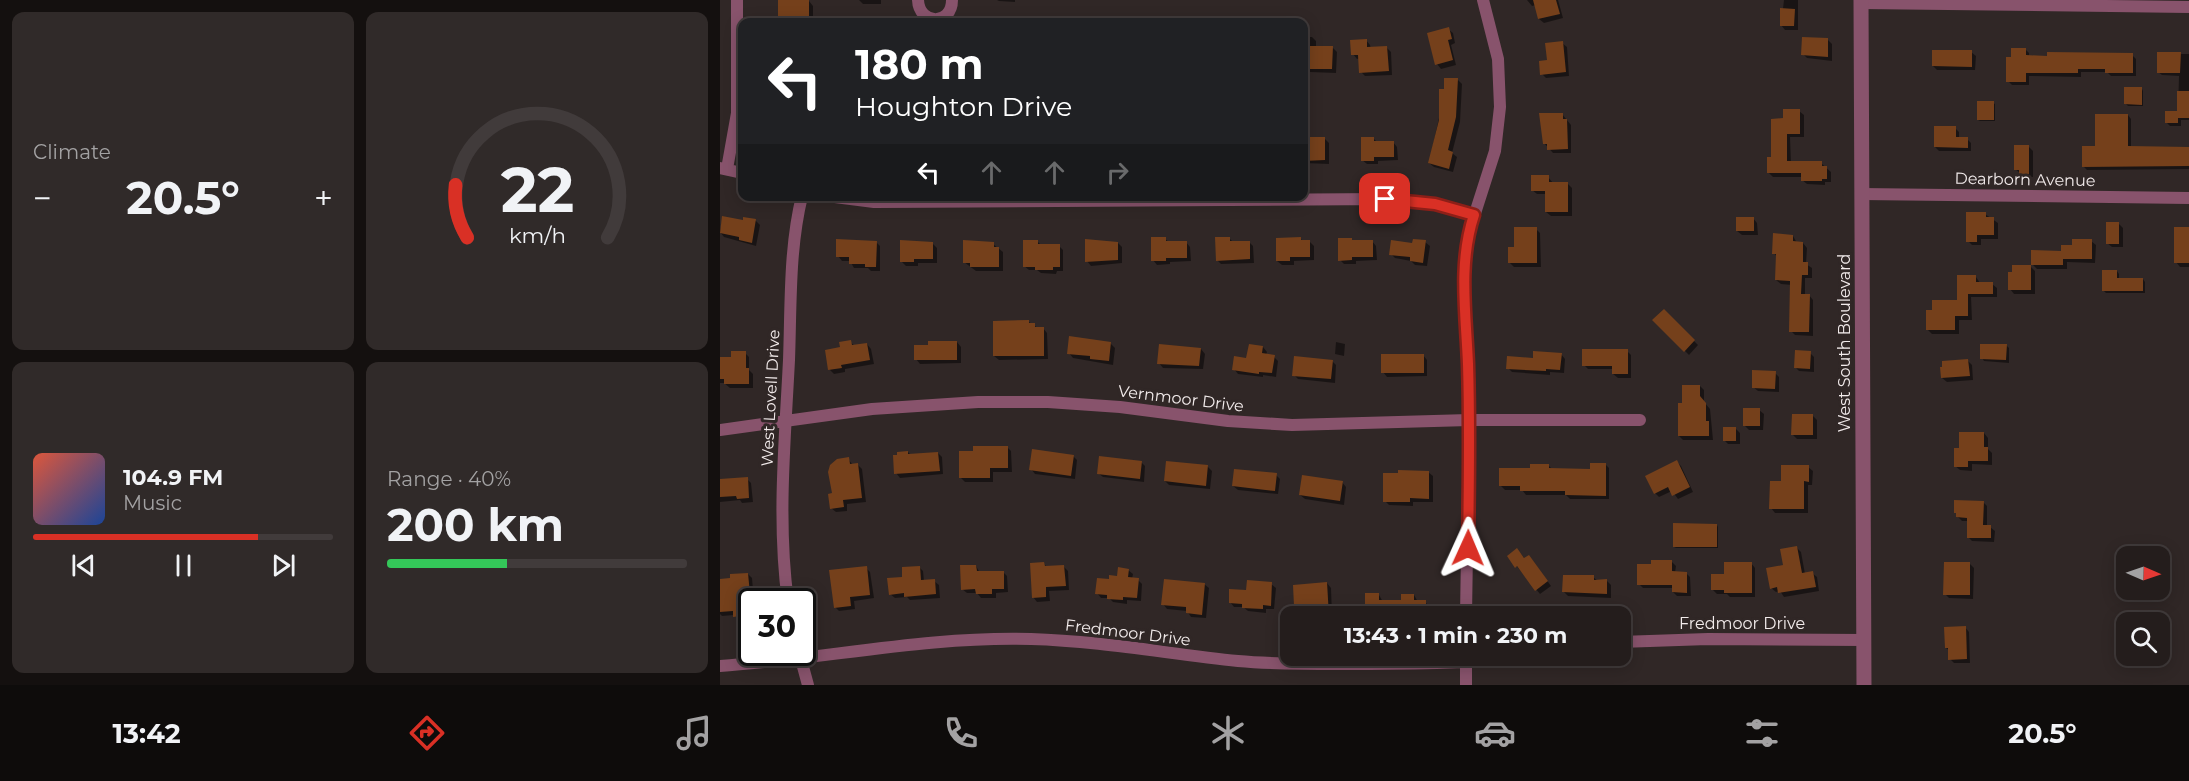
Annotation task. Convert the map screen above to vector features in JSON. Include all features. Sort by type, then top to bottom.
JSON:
[{"type":"street","points":[[724,169],[737,113],[737,0]]},
{"type":"street","points":[[918,0],[920,11],[933,18]]},
{"type":"street","points":[[939,18],[946,16],[950,11],[952,0]]},
{"type":"street","points":[[1466,606],[1469,420],[1464,272],[1470,229],[1495,151],[1500,107],[1498,59],[1483,0]]},
{"type":"street","points":[[1861,1],[2189,7]]},
{"type":"street","name":"West South Boulevard","points":[[1861,1],[1864,685]]},
{"type":"street","name":"Dearborn Avenue","points":[[1861,194],[2189,198]]},
{"type":"street","points":[[1308,199],[1385,199],[1435,204],[1474,215]]},
{"type":"street","name":"West Lovell Drive","points":[[786,588],[782,514],[794,247],[801,201]]},
{"type":"street","points":[[866,201],[1044,201]]},
{"type":"street","name":"Vernmoor Drive","points":[[720,429],[914,405],[1006,401],[1120,407],[1228,421],[1292,425],[1469,420],[1640,420]]},
{"type":"street","name":"Fredmoor Drive","points":[[816,654],[918,643],[1029,639],[1094,642],[1211,658],[1280,663]]},
{"type":"street","name":"Fredmoor Drive","points":[[1631,642],[1708,639],[1864,640]]},
{"type":"street","name":"Fredmoor Drive","points":[[720,666],[738,664]]},
{"type":"street","points":[[803,666],[808,685]]},
{"type":"street","points":[[1466,666],[1466,685]]},
{"type":"building","points":[[778,0],[809,0],[809,18],[780,18]]},
{"type":"building","points":[[1533,0],[1556,0],[1560,14],[1538,19]]},
{"type":"building","points":[[1780,8],[1795,9],[1794,26],[1780,26]]},
{"type":"building","points":[[1449,27],[1452,39],[1448,40],[1453,60],[1435,65],[1427,33]]},
{"type":"building","points":[[1802,37],[1828,38],[1828,57],[1801,55]]},
{"type":"building","points":[[1367,39],[1367,47],[1387,46],[1389,71],[1359,73],[1358,55],[1351,55],[1350,40]]},
{"type":"building","points":[[1563,41],[1566,72],[1540,75],[1539,61],[1547,60],[1545,43]]},
{"type":"building","points":[[1308,46],[1333,46],[1332,69],[1308,69]]},
{"type":"building","points":[[2011,48],[2026,48],[2026,55],[2047,56],[2047,52],[2133,53],[2133,73],[2105,73],[2105,69],[2078,69],[2078,73],[2026,73],[2026,82],[2006,82],[2006,57],[2011,57]]},
{"type":"building","points":[[1932,50],[1972,50],[1972,67],[1932,66]]},
{"type":"building","points":[[2157,52],[2181,52],[2180,73],[2157,73]]},
{"type":"building","points":[[1444,78],[1458,78],[1456,117],[1448,150],[1453,152],[1449,169],[1428,163],[1439,120],[1439,89],[1444,89]]},
{"type":"building","points":[[2124,87],[2142,87],[2142,105],[2124,104]]},
{"type":"building","points":[[2177,91],[2189,91],[2189,118],[2178,118],[2178,123],[2165,123],[2165,111],[2177,111]]},
{"type":"building","points":[[1977,101],[1994,101],[1994,120],[1977,120]]},
{"type":"building","points":[[1783,109],[1800,109],[1800,134],[1787,134],[1787,161],[1822,161],[1822,166],[1827,166],[1827,179],[1801,181],[1801,173],[1767,173],[1767,157],[1771,157],[1771,119],[1783,118]]},
{"type":"building","points":[[1539,113],[1563,113],[1563,119],[1567,119],[1568,149],[1547,150],[1547,144],[1543,144]]},
{"type":"building","points":[[2095,114],[2128,114],[2128,146],[2189,147],[2189,166],[2082,167],[2082,146],[2095,146]]},
{"type":"building","points":[[1934,126],[1956,126],[1956,137],[1968,137],[1968,148],[1934,147]]},
{"type":"building","points":[[1308,137],[1325,137],[1325,160],[1308,161]]},
{"type":"building","points":[[1361,137],[1374,137],[1374,141],[1394,141],[1394,157],[1374,157],[1374,161],[1361,161]]},
{"type":"building","points":[[2014,145],[2029,145],[2029,174],[2019,174],[2019,170],[2014,170]]},
{"type":"building","points":[[1531,175],[1549,175],[1549,182],[1568,182],[1568,212],[1545,212],[1545,191],[1531,191]]},
{"type":"building","points":[[1966,212],[1986,212],[1986,217],[1994,217],[1994,235],[1977,235],[1977,242],[1966,242]]},
{"type":"building","points":[[722,216],[743,220],[743,217],[756,219],[752,243],[739,240],[739,237],[720,233]]},
{"type":"building","points":[[1736,217],[1754,217],[1754,231],[1736,231]]},
{"type":"building","points":[[2106,222],[2119,222],[2119,244],[2106,244]]},
{"type":"building","points":[[1514,227],[1537,227],[1537,263],[1508,263],[1508,247],[1514,247]]},
{"type":"building","points":[[2174,227],[2189,227],[2189,263],[2174,263]]},
{"type":"building","points":[[1773,233],[1793,235],[1793,241],[1803,242],[1803,262],[1808,262],[1808,275],[1802,275],[1801,294],[1810,294],[1809,332],[1789,332],[1790,281],[1775,280],[1776,254],[1772,254]]},
{"type":"building","points":[[1151,237],[1166,237],[1166,241],[1187,241],[1187,258],[1151,261]]},
{"type":"building","points":[[1215,237],[1230,237],[1230,241],[1250,241],[1250,259],[1216,261]]},
{"type":"building","points":[[1301,237],[1301,240],[1310,240],[1310,257],[1290,257],[1290,261],[1276,261],[1276,238]]},
{"type":"building","points":[[1338,238],[1373,240],[1373,257],[1352,257],[1352,260],[1338,261]]},
{"type":"building","points":[[836,239],[877,241],[876,267],[849,264],[849,257],[836,257]]},
{"type":"building","points":[[1085,239],[1118,242],[1118,260],[1085,262]]},
{"type":"building","points":[[1413,239],[1426,240],[1423,263],[1410,261],[1410,257],[1389,255],[1391,240],[1412,243]]},
{"type":"building","points":[[2072,239],[2092,239],[2092,259],[2063,259],[2063,265],[2031,265],[2031,250],[2061,251],[2061,245],[2072,245]]},
{"type":"building","points":[[900,240],[933,242],[933,259],[900,262]]},
{"type":"building","points":[[963,240],[994,242],[994,247],[999,247],[999,267],[970,267],[970,263],[963,263]]},
{"type":"building","points":[[1023,240],[1038,240],[1038,244],[1060,244],[1060,267],[1053,267],[1053,270],[1035,270],[1035,267],[1023,267]]},
{"type":"building","points":[[2012,265],[2031,265],[2031,290],[2008,290],[2008,272],[2012,272]]},
{"type":"building","points":[[2102,270],[2117,270],[2117,278],[2143,278],[2143,291],[2102,291]]},
{"type":"building","points":[[1957,275],[1976,275],[1976,282],[1993,282],[1993,294],[1968,294],[1968,316],[1955,316],[1955,330],[1926,330],[1926,310],[1932,310],[1932,300],[1957,300]]},
{"type":"building","points":[[1664,309],[1695,340],[1684,352],[1652,320]]},
{"type":"building","points":[[1029,320],[1029,323],[1035,323],[1035,327],[1044,327],[1044,356],[993,356],[993,321]]},
{"type":"building","points":[[1069,336],[1111,342],[1109,361],[1090,359],[1090,356],[1067,354]]},
{"type":"building","points":[[851,340],[852,345],[867,343],[870,360],[841,365],[842,368],[828,370],[825,350],[840,347],[839,342]]},
{"type":"building","points":[[928,341],[957,341],[957,360],[914,360],[914,345],[928,345]]},
{"type":"building","points":[[1159,344],[1201,348],[1199,366],[1157,364]]},
{"type":"building","points":[[1249,344],[1263,346],[1262,353],[1275,355],[1272,373],[1259,372],[1259,374],[1232,370],[1234,356],[1246,358]]},
{"type":"building","points":[[1980,344],[2007,344],[2006,360],[1980,359]]},
{"type":"building","points":[[1582,349],[1628,349],[1628,374],[1612,374],[1612,366],[1582,366]]},
{"type":"building","points":[[1795,350],[1811,351],[1810,369],[1794,368]]},
{"type":"building","points":[[731,351],[746,351],[749,384],[724,384],[724,379],[720,379],[720,357],[731,357]]},
{"type":"building","points":[[1533,351],[1562,353],[1560,370],[1506,369],[1507,356],[1533,358]]},
{"type":"building","points":[[1381,354],[1424,354],[1424,373],[1381,373]]},
{"type":"building","points":[[1294,356],[1333,360],[1331,379],[1292,376]]},
{"type":"building","points":[[1968,359],[1970,376],[1941,378],[1942,361]]},
{"type":"building","points":[[1752,370],[1776,371],[1775,389],[1752,388]]},
{"type":"building","points":[[1682,385],[1700,385],[1700,396],[1706,403],[1709,436],[1678,436],[1678,403],[1682,403]]},
{"type":"building","points":[[1743,408],[1760,408],[1760,426],[1743,426]]},
{"type":"building","points":[[1792,414],[1813,414],[1813,435],[1791,435]]},
{"type":"building","points":[[1723,427],[1736,427],[1736,441],[1723,441]]},
{"type":"building","points":[[1959,432],[1984,432],[1984,447],[1988,447],[1988,461],[1968,461],[1968,467],[1954,467],[1954,448],[1959,448]]},
{"type":"building","points":[[973,446],[1008,446],[1008,468],[990,468],[990,478],[959,478],[959,451],[973,451]]},
{"type":"building","points":[[1032,449],[1074,455],[1071,476],[1029,470]]},
{"type":"building","points":[[908,451],[908,454],[938,452],[940,471],[894,474],[893,455],[897,455],[897,452]]},
{"type":"building","points":[[1099,456],[1142,461],[1140,479],[1097,474]]},
{"type":"building","points":[[849,457],[850,464],[858,463],[862,498],[843,500],[844,507],[830,509],[828,494],[832,493],[828,472],[830,465],[837,459]]},
{"type":"building","points":[[1677,460],[1690,487],[1672,496],[1668,487],[1654,494],[1645,476]]},
{"type":"building","points":[[1166,461],[1208,465],[1206,486],[1164,481]]},
{"type":"building","points":[[1590,463],[1606,463],[1606,496],[1565,495],[1565,491],[1520,491],[1520,486],[1499,486],[1499,468],[1530,468],[1530,464],[1549,464],[1549,468],[1590,469]]},
{"type":"building","points":[[1781,465],[1809,465],[1809,482],[1804,481],[1804,509],[1769,509],[1770,481],[1781,481]]},
{"type":"building","points":[[1234,469],[1277,473],[1275,491],[1232,486]]},
{"type":"building","points":[[1398,470],[1429,471],[1429,499],[1410,498],[1410,502],[1383,502],[1383,473],[1398,473]]},
{"type":"building","points":[[1302,475],[1343,481],[1340,501],[1299,495]]},
{"type":"building","points":[[748,477],[749,498],[720,497],[720,479]]},
{"type":"building","points":[[1954,500],[1984,501],[1983,525],[1991,525],[1991,538],[1967,538],[1967,518],[1956,517]]},
{"type":"building","points":[[1673,523],[1717,524],[1717,547],[1673,547]]},
{"type":"building","points":[[1797,546],[1802,573],[1813,571],[1816,587],[1778,593],[1777,587],[1770,589],[1766,568],[1783,565],[1780,549]]},
{"type":"building","points":[[1517,548],[1524,558],[1529,555],[1548,581],[1535,591],[1507,556]]},
{"type":"building","points":[[1651,560],[1672,560],[1672,571],[1687,572],[1687,593],[1672,592],[1672,585],[1637,585],[1637,564],[1651,564]]},
{"type":"building","points":[[1044,562],[1045,566],[1064,565],[1066,586],[1046,587],[1046,597],[1032,598],[1030,563]]},
{"type":"building","points":[[1724,562],[1752,562],[1752,593],[1724,593],[1724,590],[1711,590],[1711,574],[1724,574]]},
{"type":"building","points":[[1944,562],[1970,562],[1970,595],[1943,595]]},
{"type":"building","points":[[960,565],[976,565],[977,571],[1004,571],[1004,589],[992,589],[992,594],[976,594],[975,589],[961,590]]},
{"type":"building","points":[[867,566],[870,595],[850,597],[851,606],[834,608],[829,570]]},
{"type":"building","points":[[920,566],[921,580],[935,579],[936,594],[904,597],[904,593],[889,595],[887,578],[902,577],[902,567]]},
{"type":"building","points":[[1118,567],[1129,569],[1128,577],[1139,578],[1137,598],[1107,599],[1107,595],[1095,594],[1097,578],[1109,579],[1109,575],[1117,576]]},
{"type":"building","points":[[748,573],[749,588],[738,588],[738,616],[733,617],[733,611],[720,612],[720,579],[730,578],[730,574]]},
{"type":"building","points":[[1563,575],[1594,575],[1594,580],[1607,579],[1607,594],[1562,592]]},
{"type":"building","points":[[1164,579],[1205,583],[1202,615],[1186,613],[1186,607],[1161,605]]},
{"type":"building","points":[[1247,580],[1272,582],[1271,606],[1263,605],[1263,609],[1242,608],[1242,604],[1229,603],[1229,589],[1246,590]]},
{"type":"building","points":[[1327,582],[1328,606],[1294,606],[1293,585]]},
{"type":"building","points":[[1365,593],[1379,593],[1379,600],[1401,600],[1401,594],[1414,594],[1414,600],[1426,600],[1426,606],[1365,606]]},
{"type":"building","points":[[1966,626],[1967,659],[1948,660],[1944,627]]},
{"type":"route","points":[[1385,199],[1435,204],[1474,215],[1464,272],[1469,420],[1468,548]]}]
